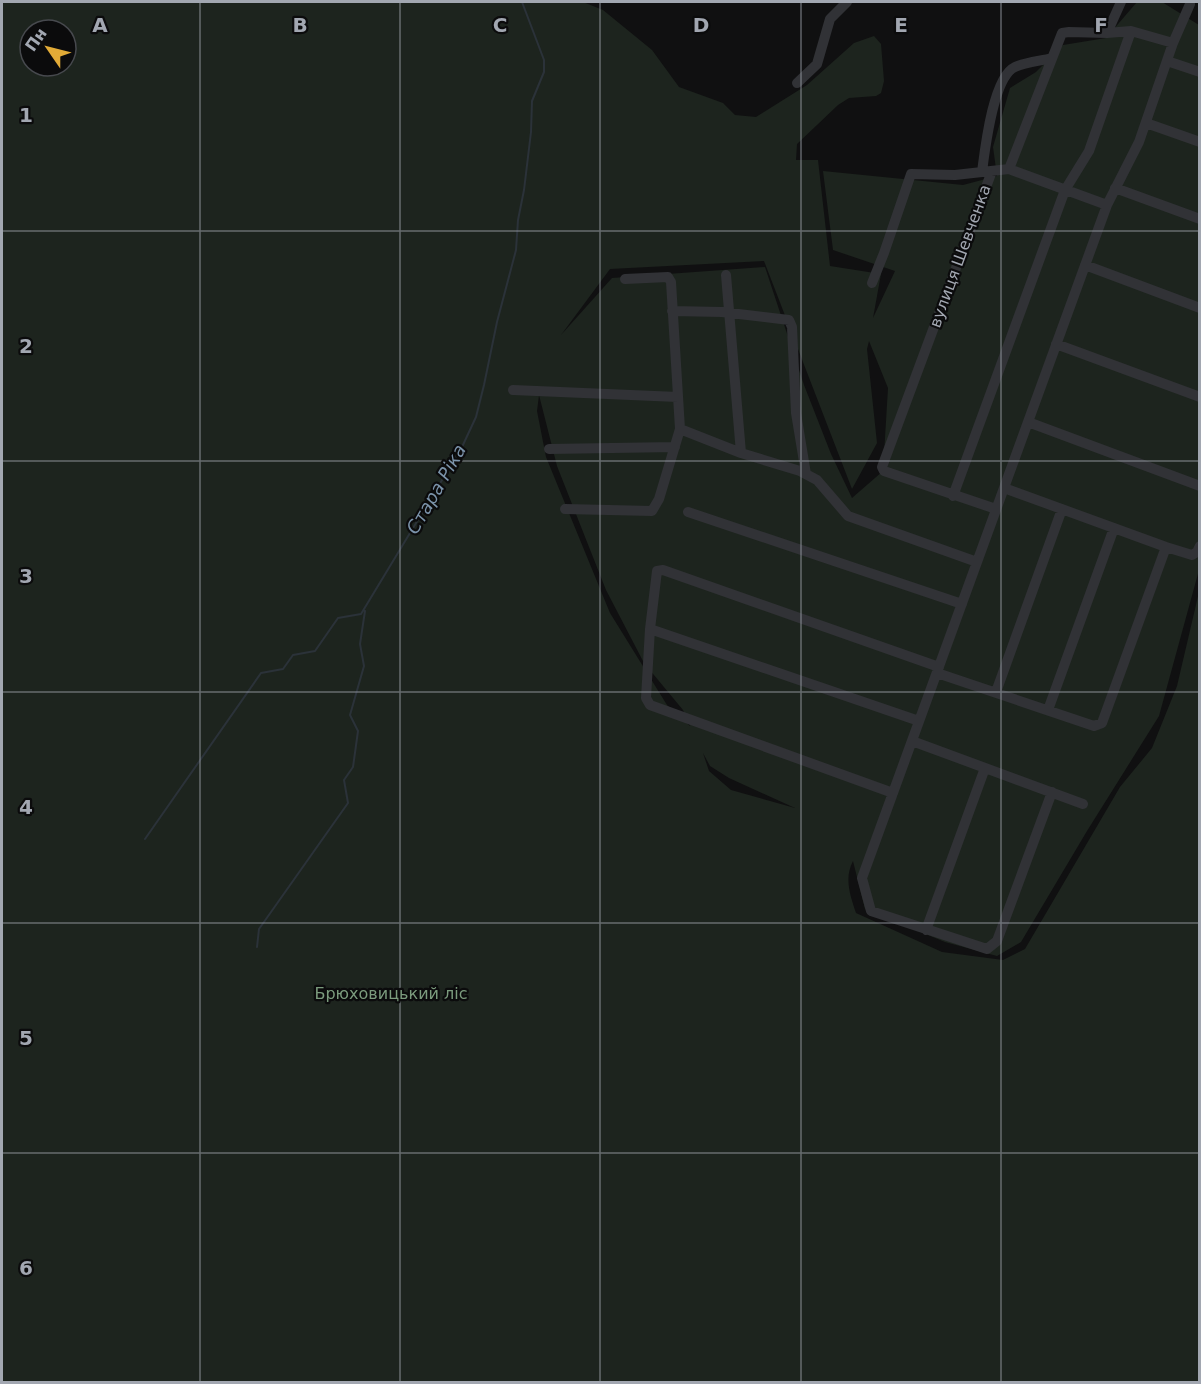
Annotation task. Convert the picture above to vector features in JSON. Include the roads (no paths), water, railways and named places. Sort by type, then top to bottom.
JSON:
[{"type":"street","points":[[797,83],[817,64],[830,19],[847,2]]},
{"type":"street","points":[[1121,2],[1107,33],[1131,31],[1173,43]]},
{"type":"street","points":[[1052,792],[996,941],[987,949],[871,911],[862,878],[1056,344],[1107,205],[1139,142],[1187,3],[1200,11]]},
{"type":"street","points":[[996,509],[953,496],[1065,190],[1089,151],[1131,31]]},
{"type":"street","name":"вулиця Шевченка","points":[[953,496],[884,471],[882,467],[987,172],[1009,169],[1062,33],[1107,33]]},
{"type":"street","points":[[872,283],[911,174],[955,175],[987,172],[988,130],[997,93],[1003,79],[1013,67],[1052,58]]},
{"type":"street","points":[[1167,61],[1200,72]]},
{"type":"street","points":[[1146,123],[1200,142]]},
{"type":"street","points":[[1009,169],[1107,205]]},
{"type":"street","points":[[1115,188],[1200,219]]},
{"type":"street","points":[[1085,266],[1200,308]]},
{"type":"street","points":[[726,275],[741,453]]},
{"type":"street","points":[[565,509],[652,511],[659,499],[680,429],[671,282],[668,277],[625,279]]},
{"type":"street","points":[[672,311],[730,313],[789,320],[792,327],[796,413],[806,474]]},
{"type":"street","points":[[1056,344],[1200,397]]},
{"type":"street","points":[[513,390],[678,397]]},
{"type":"street","points":[[1028,422],[1200,486]]},
{"type":"street","points":[[680,429],[741,453],[806,474],[816,480],[848,516],[977,562]]},
{"type":"street","points":[[549,449],[675,447]]},
{"type":"street","points":[[1004,488],[1192,555],[1200,546]]},
{"type":"street","points":[[996,692],[1062,509]]},
{"type":"street","points":[[688,512],[962,604]]},
{"type":"street","points":[[1048,710],[1114,528]]},
{"type":"street","points":[[893,793],[650,705],[646,698],[650,629],[657,571],[663,570],[1094,726],[1102,723],[1166,547]]},
{"type":"street","points":[[650,629],[919,721]]},
{"type":"street","points":[[912,741],[1083,804]]},
{"type":"street","points":[[926,930],[985,768]]},
{"type":"waterway","name":"Стара Ріка","points":[[145,839],[261,673],[283,669],[293,655],[315,651],[338,618],[361,614],[462,447],[476,417],[516,250],[531,132],[532,101],[544,72],[544,60],[522,2]]},
{"type":"waterway","points":[[257,947],[259,929],[348,803],[344,780],[353,767],[358,731],[350,715],[364,666],[360,644],[365,611]]},
{"type":"park label","name":"Брюховицький ліс","points":[[391,993]]}]
